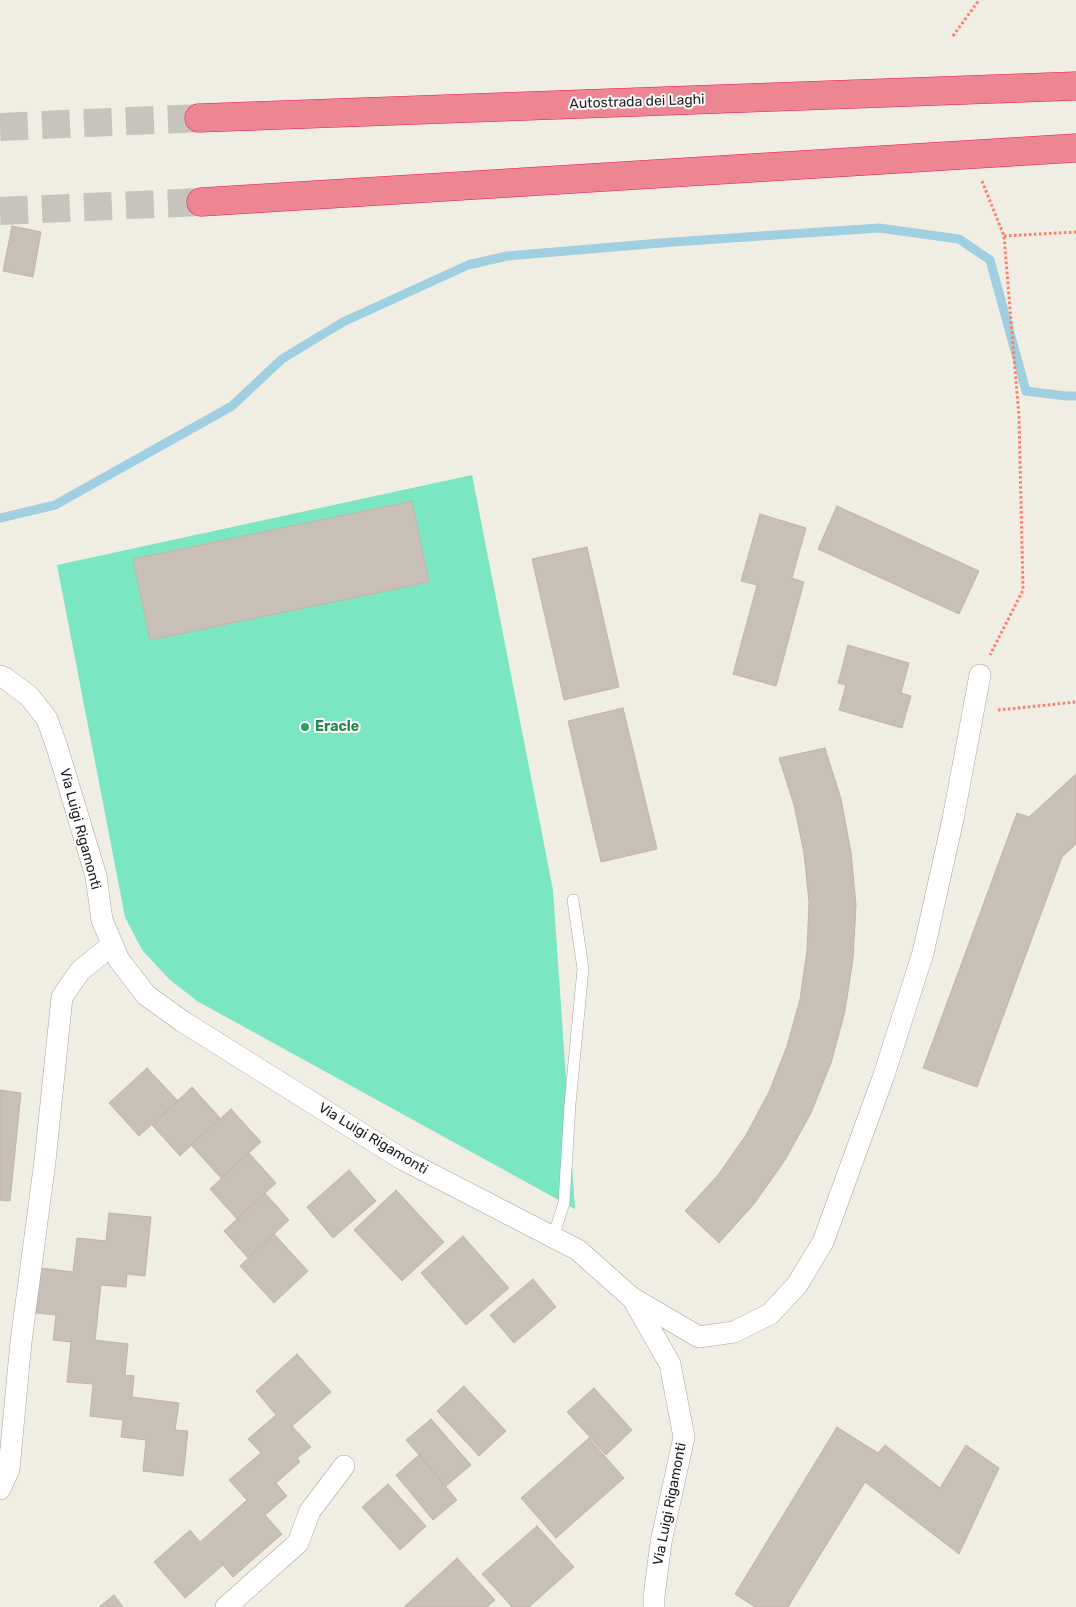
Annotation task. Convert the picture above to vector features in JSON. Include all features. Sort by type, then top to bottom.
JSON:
[{"type":"highway","name":"Autostrada dei Laghi","points":[[199,118],[1076,86]]},
{"type":"highway","points":[[201,202],[1076,148]]},
{"type":"street","points":[[634,1299],[698,1337],[734,1332],[770,1314],[777,1307],[797,1286],[824,1242],[884,1074],[923,953],[953,819],[980,675]]},
{"type":"street","name":"Via Luigi Rigamonti","points":[[0,676],[29,696],[47,719],[96,876],[102,920],[119,960],[146,995],[182,1021],[402,1159],[578,1250],[634,1299],[670,1364],[684,1437],[661,1542],[654,1607]]},
{"type":"street","points":[[0,1489],[8,1469],[21,1342],[45,1161],[62,997],[80,971],[112,945]]},
{"type":"street","points":[[226,1607],[298,1543],[310,1511],[344,1466]]},
{"type":"lane","points":[[553,1237],[564,1203],[570,1104],[583,969],[573,900]]},
{"type":"path","points":[[953,36],[979,0]]},
{"type":"path","points":[[980,675],[1023,590],[1019,417],[1004,236],[982,181]]},
{"type":"path","points":[[1004,236],[1076,232]]},
{"type":"path","points":[[973,713],[1022,706],[1076,702]]},
{"type":"green space","name":"Eracle","points":[[472,475],[553,890],[575,1209],[197,1001],[169,979],[142,950],[125,917],[57,565]]},
{"type":"building","points":[[12,226],[41,232],[33,277],[3,271]]},
{"type":"building","points":[[412,501],[429,582],[150,640],[133,559]]},
{"type":"building","points":[[837,506],[979,571],[959,614],[818,549]]},
{"type":"building","points":[[760,514],[806,528],[792,578],[804,582],[776,686],[733,674],[757,585],[741,581]]},
{"type":"building","points":[[587,547],[619,687],[564,700],[532,559]]},
{"type":"building","points":[[848,645],[909,663],[901,693],[911,696],[902,728],[839,710],[846,685],[838,683]]},
{"type":"building","points":[[623,708],[657,849],[601,862],[568,721]]},
{"type":"building","points":[[825,748],[841,799],[851,852],[856,905],[853,959],[845,1011],[831,1063],[811,1113],[785,1160],[754,1204],[719,1243],[685,1211],[718,1175],[746,1135],[769,1092],[787,1046],[800,999],[807,951],[809,902],[804,853],[794,805],[779,758]]},
{"type":"building","points":[[1076,774],[1076,844],[1062,857],[977,1087],[923,1068],[1017,813],[1029,817]]},
{"type":"building","points":[[147,1068],[178,1101],[139,1136],[109,1103]]},
{"type":"building","points":[[192,1087],[220,1118],[180,1156],[152,1125]]},
{"type":"building","points":[[0,1090],[21,1093],[10,1201],[0,1200]]},
{"type":"building","points":[[231,1109],[261,1142],[221,1178],[191,1145]]},
{"type":"building","points":[[249,1153],[276,1183],[237,1219],[210,1189]]},
{"type":"building","points":[[349,1170],[376,1201],[333,1238],[307,1207]]},
{"type":"building","points":[[396,1190],[444,1242],[402,1281],[354,1230]]},
{"type":"building","points":[[265,1193],[289,1220],[248,1258],[224,1231]]},
{"type":"building","points":[[109,1213],[151,1217],[145,1276],[127,1274],[126,1287],[101,1285],[95,1340],[128,1344],[125,1375],[134,1376],[132,1397],[179,1403],[175,1430],[188,1431],[183,1476],[143,1471],[146,1440],[121,1437],[123,1420],[90,1416],[93,1384],[67,1382],[71,1342],[53,1340],[56,1315],[36,1313],[41,1268],[73,1272],[77,1238],[106,1241]]},
{"type":"building","points":[[274,1234],[308,1271],[274,1303],[240,1266]]},
{"type":"building","points":[[463,1236],[509,1288],[466,1325],[421,1273]]},
{"type":"building","points":[[533,1279],[556,1307],[514,1343],[490,1315]]},
{"type":"building","points":[[297,1354],[331,1392],[292,1426],[311,1447],[297,1458],[300,1462],[276,1483],[287,1496],[265,1515],[282,1534],[233,1577],[223,1565],[185,1598],[154,1562],[190,1530],[200,1542],[247,1500],[229,1480],[261,1453],[248,1439],[276,1415],[256,1391]]},
{"type":"building","points":[[464,1386],[506,1431],[479,1456],[437,1411]]},
{"type":"building","points":[[594,1388],[632,1430],[606,1455],[567,1412]]},
{"type":"building","points":[[431,1419],[471,1465],[446,1486],[406,1440]]},
{"type":"building","points":[[837,1427],[878,1453],[885,1445],[940,1488],[966,1445],[999,1468],[959,1554],[865,1482],[788,1607],[755,1607],[735,1594]]},
{"type":"building","points":[[589,1438],[624,1478],[556,1538],[521,1498]]},
{"type":"building","points":[[419,1455],[457,1500],[433,1520],[396,1475]]},
{"type":"building","points":[[388,1484],[426,1526],[400,1550],[362,1507]]},
{"type":"building","points":[[537,1526],[574,1567],[529,1607],[512,1607],[482,1574]]},
{"type":"building","points":[[457,1558],[495,1600],[487,1607],[404,1607]]},
{"type":"building","points":[[114,1595],[123,1607],[99,1607]]},
{"type":"waterway","points":[[0,518],[55,505],[232,406],[282,359],[343,322],[468,265],[507,256],[673,242],[879,228],[959,239],[990,260],[1026,391],[1076,396]]},
{"type":"tunnel","points":[[0,127],[199,118]]},
{"type":"tunnel","points":[[0,211],[201,202]]},
{"type":"place","name":"Eracle","points":[[305,727]]}]
